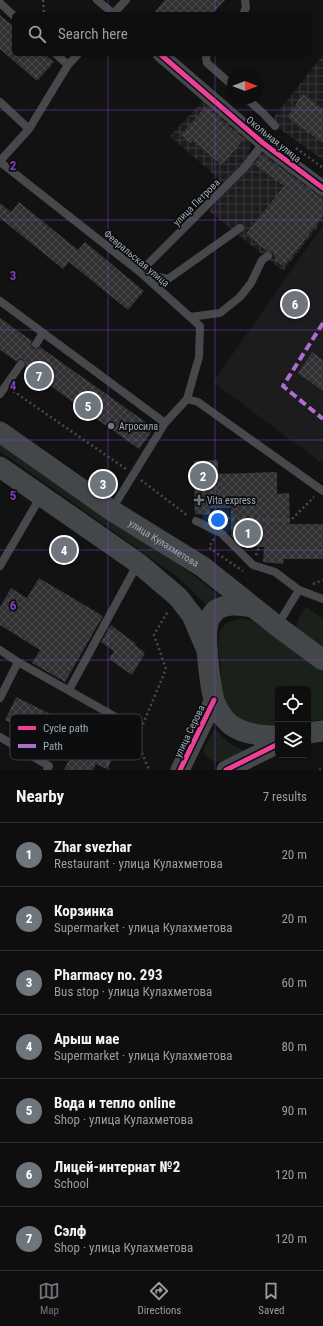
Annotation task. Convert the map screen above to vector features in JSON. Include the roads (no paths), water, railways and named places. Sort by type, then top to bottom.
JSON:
[{"type":"main road","name":"улица Кулахметова","points":[[0,432],[111,510],[203,567],[252,607],[323,660]]},
{"type":"main road","points":[[0,467],[138,563],[178,597],[192,614],[207,650]]},
{"type":"main road","points":[[252,607],[235,605],[224,607],[216,611],[211,616],[208,623],[207,650],[214,700],[220,714],[231,726],[252,734],[275,736]]},
{"type":"street","name":"Окольная улица","points":[[162,56],[263,143],[323,188]]},
{"type":"street","name":"улица Серова","points":[[180,770],[214,700]]},
{"type":"street","points":[[226,770],[275,746]]},
{"type":"lane","points":[[97,0],[112,12]]},
{"type":"lane","points":[[116,12],[126,0]]},
{"type":"lane","points":[[244,12],[246,8],[245,0]]},
{"type":"lane","points":[[0,3],[12,14]]},
{"type":"lane","points":[[58,56],[68,65]]},
{"type":"lane","points":[[0,162],[29,129],[68,65],[76,56]]},
{"type":"lane","points":[[206,56],[207,63],[227,81]]},
{"type":"lane","points":[[0,102],[29,129]]},
{"type":"lane","points":[[253,104],[275,126]]},
{"type":"lane","name":"улица Петрова","points":[[140,272],[245,167],[263,143]]},
{"type":"lane","name":"Февральская улица","points":[[0,162],[140,272],[200,326],[199,357],[187,399],[165,423],[111,510]]},
{"type":"lane","points":[[140,272],[168,279],[240,228]]},
{"type":"lane","points":[[190,317],[220,313],[251,283],[262,260],[268,256]]},
{"type":"lane","points":[[0,301],[165,423]]},
{"type":"lane","points":[[36,344],[43,333]]},
{"type":"lane","points":[[0,394],[21,364]]},
{"type":"lane","points":[[187,399],[198,402],[322,490]]},
{"type":"lane","points":[[0,566],[41,495]]},
{"type":"lane","points":[[196,521],[221,533],[253,565],[275,572],[299,590],[323,599]]},
{"type":"lane","points":[[69,690],[138,563]]},
{"type":"lane","points":[[277,626],[299,590]]},
{"type":"lane","points":[[0,650],[18,662],[111,714]]},
{"type":"lane","points":[[0,698],[18,662]]},
{"type":"lane","points":[[0,737],[10,743]]},
{"type":"lane","points":[[38,760],[48,766],[46,770]]},
{"type":"place","name":"Лицей-интернат №2","points":[[295,304]]},
{"type":"place","name":"Сэлф","points":[[39,376]]},
{"type":"place","name":"Вода и тепло online","points":[[88,406]]},
{"type":"place","name":"Агросила","points":[[111,426]]},
{"type":"place","name":"Корзинка","points":[[203,476]]},
{"type":"place","name":"Pharmacy no. 293","points":[[103,484]]},
{"type":"place","name":"Vita express","points":[[199,500]]},
{"type":"place","name":"Zhar svezhar","points":[[248,533]]},
{"type":"place","name":"Арыш мае","points":[[64,550]]}]
